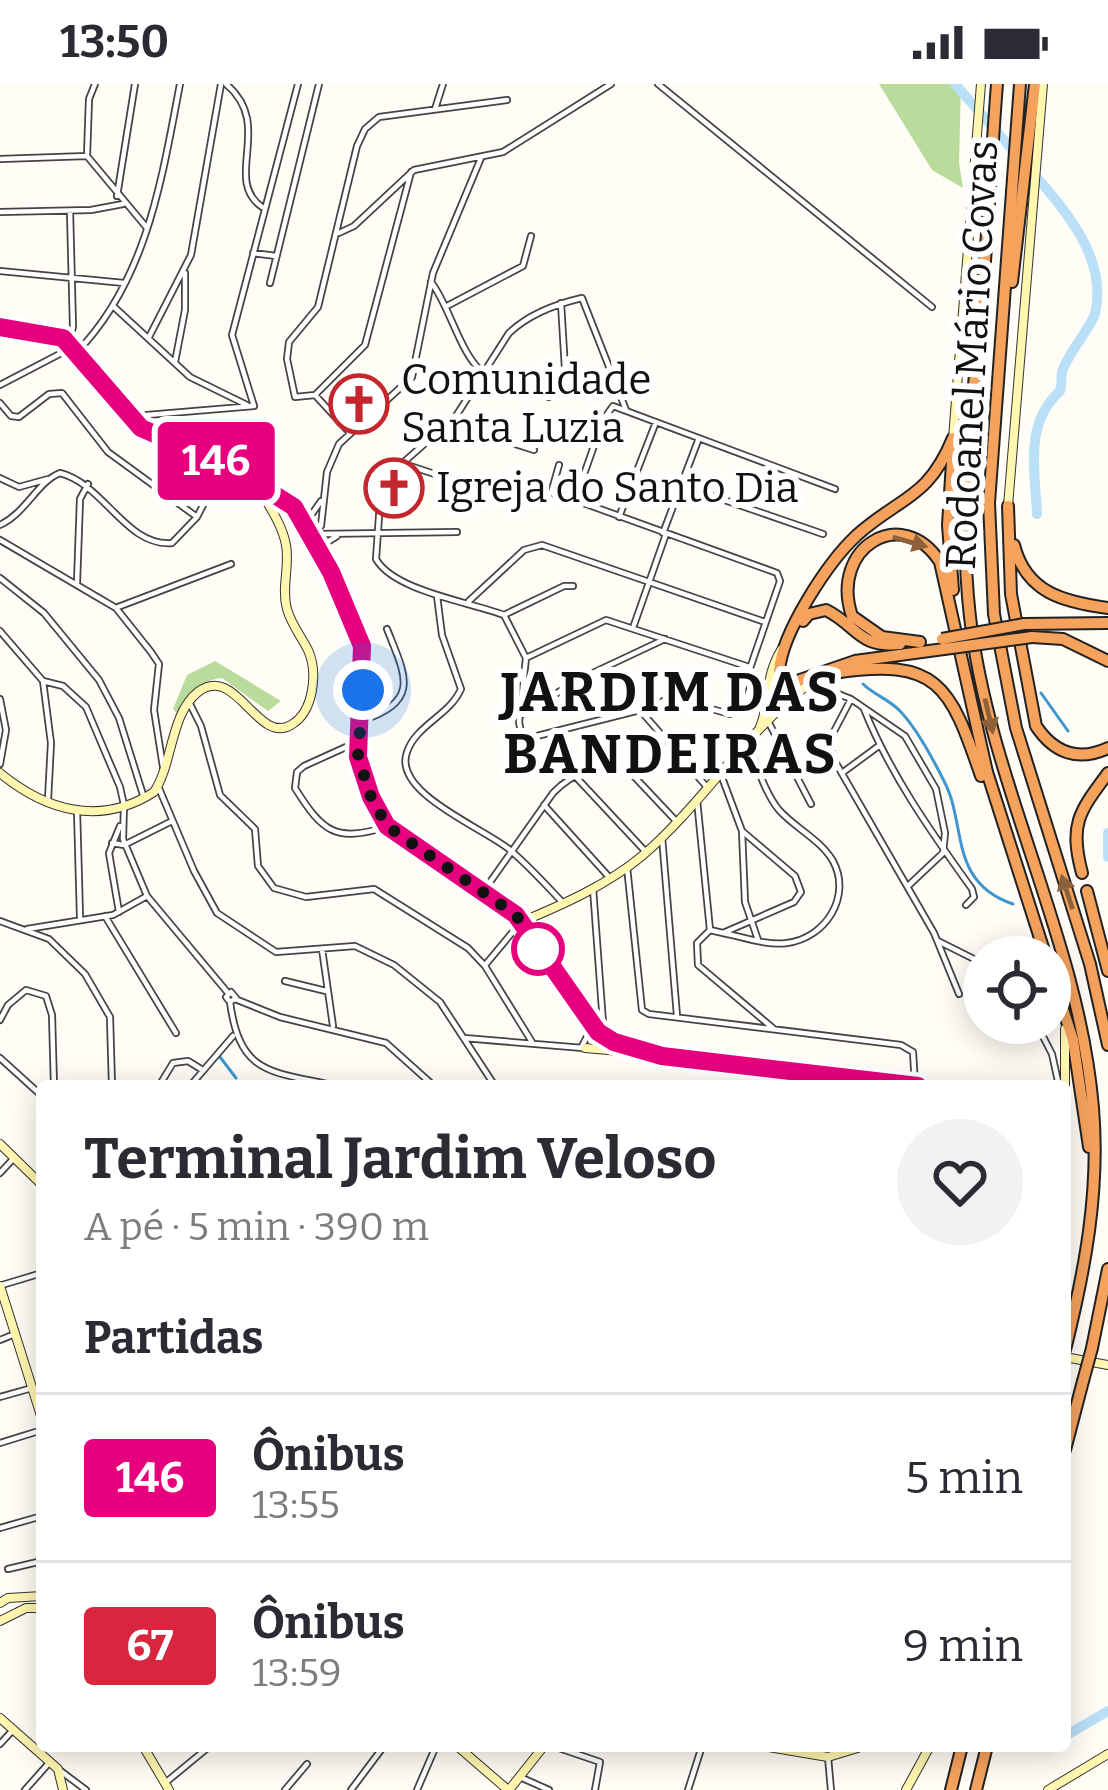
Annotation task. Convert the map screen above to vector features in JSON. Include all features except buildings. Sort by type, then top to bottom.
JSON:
[{"type":"highway","name":"Rodoanel Mário Covas","points":[[997,84],[964,542],[987,712],[1084,1041],[1094,1121],[1094,1186],[1089,1245],[1071,1326]]},
{"type":"highway","name":"Rodoanel Mário Covas","points":[[1020,84],[1027,174],[1005,296],[989,503],[994,614],[1016,728],[1090,964],[1108,1045]]},
{"type":"highway","points":[[1022,144],[1039,84]]},
{"type":"highway","points":[[953,438],[948,525],[955,628]]},
{"type":"highway","points":[[953,438],[943,464],[927,485],[848,545],[820,583],[789,637],[778,666],[780,677],[791,683],[1024,624],[1108,620]]},
{"type":"highway","points":[[1008,506],[1018,562],[1039,589],[1064,601],[1108,608]]},
{"type":"highway","points":[[1008,506],[1011,594],[1036,726],[1045,740],[1070,755],[1108,748]]},
{"type":"highway","points":[[1011,855],[965,687],[955,628],[944,578],[930,548],[906,536],[870,543],[854,558],[845,584],[852,616],[882,637],[943,644],[1032,637],[1063,639],[1108,661]]},
{"type":"highway","points":[[789,637],[808,614],[826,610],[863,640],[877,645],[920,642]]},
{"type":"highway","points":[[810,683],[832,670],[908,670],[932,680],[948,694],[1039,936]]},
{"type":"highway","points":[[1082,873],[1074,845],[1077,820],[1108,773]]},
{"type":"highway","points":[[1087,891],[1108,970]]},
{"type":"highway","points":[[1071,1041],[1094,1186]]},
{"type":"highway","points":[[1071,1427],[1108,1269]]},
{"type":"highway","points":[[951,1790],[960,1752]]},
{"type":"highway","points":[[976,1790],[986,1752]]},
{"type":"main road","points":[[953,438],[981,84]]},
{"type":"main road","points":[[1008,506],[1027,174],[1039,84]]},
{"type":"main road","points":[[0,327],[63,338],[129,416],[154,435],[224,464],[283,496],[311,534],[362,646],[357,742],[363,775],[387,826],[521,922],[592,1026],[614,1042],[646,1052],[876,1080]]},
{"type":"main road","points":[[0,768],[47,805],[77,810],[124,805],[144,799],[158,786],[189,702],[205,688],[222,687],[273,728],[298,721],[309,702],[313,664],[286,606],[286,541],[252,478]]},
{"type":"main road","points":[[757,733],[766,711],[766,681],[789,637]]},
{"type":"main road","points":[[521,922],[593,888],[646,852],[810,683]]},
{"type":"main road","points":[[1063,1080],[1066,1044]]},
{"type":"main road","points":[[583,1048],[646,1052]]},
{"type":"main road","points":[[0,1144],[36,1179]]},
{"type":"main road","points":[[0,1286],[36,1400]]},
{"type":"main road","points":[[1071,1351],[1108,1365]]},
{"type":"main road","points":[[3,1598],[36,1595]]},
{"type":"main road","points":[[0,1622],[26,1608],[36,1608]]},
{"type":"main road","points":[[0,1718],[36,1749]]},
{"type":"main road","points":[[39,1752],[54,1765],[63,1790]]},
{"type":"main road","points":[[147,1752],[167,1786]]},
{"type":"main road","points":[[464,1752],[508,1790],[540,1752]]},
{"type":"main road","points":[[798,1752],[828,1757],[844,1752]]},
{"type":"main road","points":[[906,1790],[927,1752]]},
{"type":"main road","points":[[1048,1790],[1108,1754]]},
{"type":"street","points":[[95,84],[85,133],[87,156],[148,230]]},
{"type":"street","points":[[117,196],[135,84]]},
{"type":"street","points":[[0,386],[73,348],[113,306],[157,207],[180,84]]},
{"type":"street","points":[[224,84],[247,109],[248,189],[256,205],[263,208]]},
{"type":"street","points":[[175,365],[185,310],[185,273],[224,84]]},
{"type":"street","points":[[251,406],[232,335],[298,84]]},
{"type":"street","points":[[270,283],[320,84]]},
{"type":"street","points":[[435,109],[443,84]]},
{"type":"street","points":[[338,233],[411,172],[503,152],[611,84]]},
{"type":"street","points":[[658,84],[932,307]]},
{"type":"street","points":[[411,172],[364,345],[315,395],[295,397],[287,359],[289,342],[318,307],[365,129],[386,115],[507,100]]},
{"type":"street","points":[[0,159],[87,156]]},
{"type":"street","points":[[311,534],[321,526],[333,454],[412,377],[431,282],[481,158]]},
{"type":"street","points":[[455,159],[475,168]]},
{"type":"street","points":[[397,183],[403,201]]},
{"type":"street","points":[[0,212],[123,204]]},
{"type":"street","points":[[70,211],[73,348]]},
{"type":"street","points":[[342,213],[360,219]]},
{"type":"street","points":[[447,305],[523,266],[531,236]]},
{"type":"street","points":[[254,253],[276,256]]},
{"type":"street","points":[[0,271],[124,284]]},
{"type":"street","points":[[149,337],[185,273]]},
{"type":"street","points":[[431,282],[484,374],[549,397]]},
{"type":"street","points":[[401,463],[525,501],[551,494],[575,500],[779,575],[736,710],[730,714],[676,698],[529,738],[521,732],[519,715],[526,658],[504,615],[437,594],[381,568],[376,559],[385,484],[401,463],[456,416],[515,327],[561,303],[582,298],[626,410]]},
{"type":"street","points":[[561,303],[565,369]]},
{"type":"street","points":[[113,306],[175,365],[203,385],[251,406]]},
{"type":"street","points":[[0,403],[11,416],[19,417],[49,394],[62,393],[108,452],[196,517]]},
{"type":"street","points":[[315,395],[350,433]]},
{"type":"street","points":[[129,416],[251,406]]},
{"type":"street","points":[[575,500],[607,411],[613,406],[835,489]]},
{"type":"street","points":[[456,416],[466,429]]},
{"type":"street","points":[[619,517],[656,422]]},
{"type":"street","points":[[449,423],[534,450]]},
{"type":"street","points":[[634,628],[699,438]]},
{"type":"street","points":[[0,478],[19,487],[60,473],[88,484],[154,543],[179,540],[224,464]]},
{"type":"street","points":[[551,494],[559,465]]},
{"type":"street","points":[[0,525],[25,509],[48,478]]},
{"type":"street","points":[[77,583],[80,500],[88,484]]},
{"type":"street","points":[[681,485],[823,534]]},
{"type":"street","points":[[305,524],[323,496]]},
{"type":"street","points":[[311,534],[458,532]]},
{"type":"street","points":[[318,548],[338,536]]},
{"type":"street","points":[[0,540],[116,608],[158,664],[154,710],[164,772]]},
{"type":"street","points":[[468,601],[529,547],[550,546],[765,622]]},
{"type":"street","points":[[116,608],[231,564]]},
{"type":"street","points":[[0,578],[44,613],[99,680],[118,718],[144,799]]},
{"type":"street","points":[[504,615],[573,586]]},
{"type":"street","points":[[437,594],[442,635],[461,688],[457,699],[410,745],[407,775],[430,798],[510,850],[563,903]]},
{"type":"street","points":[[526,658],[599,621],[749,667]]},
{"type":"street","points":[[360,722],[386,709],[405,688],[407,678],[387,629]]},
{"type":"street","points":[[0,631],[43,681],[52,742],[47,805]]},
{"type":"street","points":[[519,715],[587,675],[665,639]]},
{"type":"street","points":[[43,681],[63,686],[86,707],[114,769],[124,805],[124,845],[147,896],[228,992],[234,993],[235,1034],[244,1053],[255,1063],[315,1080]]},
{"type":"street","points":[[810,683],[851,699],[888,722],[905,736],[925,766],[943,821],[943,853],[908,886]]},
{"type":"street","points":[[0,699],[6,730],[0,768]]},
{"type":"street","points":[[851,699],[830,739],[833,758],[938,941],[959,994]]},
{"type":"street","points":[[189,702],[202,726],[220,795],[255,830],[258,866],[267,883],[294,896],[374,889],[460,943],[484,966],[532,1042]]},
{"type":"street","points":[[864,709],[928,828],[972,889],[974,897],[966,905]]},
{"type":"street","points":[[640,710],[706,786]]},
{"type":"street","points":[[769,722],[811,804]]},
{"type":"street","points":[[874,734],[888,722]]},
{"type":"street","points":[[357,742],[304,766],[297,772],[295,788],[332,832],[350,836],[387,826]]},
{"type":"street","points":[[710,930],[788,944],[812,933],[830,917],[840,893],[835,864],[777,807],[748,742]]},
{"type":"street","points":[[842,773],[880,745]]},
{"type":"street","points":[[483,892],[544,805],[563,782],[575,776],[609,766],[629,771],[677,822]]},
{"type":"street","points":[[720,772],[742,831],[740,862],[750,922],[758,940]]},
{"type":"street","points":[[575,776],[646,852]]},
{"type":"street","points":[[158,786],[217,914],[276,952],[355,946],[394,964],[433,993],[491,1080]]},
{"type":"street","points":[[697,800],[710,930],[697,944],[698,965],[774,1029]]},
{"type":"street","points":[[544,805],[610,878]]},
{"type":"street","points":[[77,810],[80,917]]},
{"type":"street","points":[[119,913],[109,864],[122,820]]},
{"type":"street","points":[[112,844],[124,845],[172,821]]},
{"type":"street","points":[[928,828],[943,821]]},
{"type":"street","points":[[723,933],[794,902],[801,892],[795,876],[742,831]]},
{"type":"street","points":[[662,837],[677,1017]]},
{"type":"street","points":[[627,867],[640,1006],[649,1014],[910,1047],[916,1080]]},
{"type":"street","points":[[593,888],[604,1036]]},
{"type":"street","points":[[24,929],[119,913],[147,896]]},
{"type":"street","points":[[105,916],[176,1033]]},
{"type":"street","points":[[0,921],[59,946],[85,974],[106,1007],[112,1080]]},
{"type":"street","points":[[484,966],[521,922]]},
{"type":"street","points":[[938,941],[963,954]]},
{"type":"street","points":[[322,949],[334,1029]]},
{"type":"street","points":[[285,981],[328,991]]},
{"type":"street","points":[[0,1020],[8,1005],[26,991],[46,997],[52,1015],[52,1080]]},
{"type":"street","points":[[233,1000],[280,1017],[386,1043],[427,1080]]},
{"type":"street","points":[[583,1048],[592,1026]]},
{"type":"street","points":[[194,1080],[235,1034]]},
{"type":"street","points":[[464,1038],[583,1048],[614,1042]]},
{"type":"street","points":[[1047,1044],[1060,1080]]},
{"type":"street","points":[[0,1058],[36,1090]]},
{"type":"street","points":[[163,1080],[173,1063],[188,1060],[201,1069]]},
{"type":"street","points":[[817,1073],[819,1080]]},
{"type":"street","points":[[487,1080],[488,1076]]},
{"type":"street","points":[[856,1080],[860,1078]]},
{"type":"street","points":[[0,1173],[14,1158]]},
{"type":"street","points":[[0,1286],[36,1275]]},
{"type":"street","points":[[0,1340],[15,1334]]},
{"type":"street","points":[[0,1397],[32,1388]]},
{"type":"street","points":[[0,1443],[36,1432]]},
{"type":"street","points":[[0,1528],[36,1518]]},
{"type":"street","points":[[8,1569],[36,1562]]},
{"type":"street","points":[[0,1744],[14,1730]]},
{"type":"street","points":[[167,1786],[204,1752]]},
{"type":"street","points":[[351,1790],[380,1752]]},
{"type":"street","points":[[418,1790],[434,1752]]},
{"type":"street","points":[[571,1752],[598,1761],[602,1771],[596,1790]]},
{"type":"street","points":[[688,1790],[700,1752]]},
{"type":"street","points":[[828,1757],[831,1790]]},
{"type":"street","points":[[285,1790],[307,1764]]},
{"type":"street","points":[[26,1790],[54,1765],[86,1790]]},
{"type":"street","points":[[520,1778],[549,1790]]},
{"type":"green space","points":[[879,84],[961,84],[963,188],[932,170]]},
{"type":"green space","points":[[215,661],[281,701],[268,711],[222,678],[195,690],[178,714],[173,709],[187,675]]},
{"type":"waterway","points":[[955,84],[1016,154]]},
{"type":"waterway","points":[[1032,172],[1081,236],[1097,293],[1095,314],[1064,366],[1060,391],[1036,432],[1037,514]]},
{"type":"waterway","points":[[863,684],[899,710],[918,735],[951,798],[969,867],[992,894],[1013,904]]},
{"type":"waterway","points":[[1041,693],[1068,731]]},
{"type":"waterway","points":[[1108,833],[1108,857]]},
{"type":"waterway","points":[[220,1057],[236,1078]]},
{"type":"waterway","points":[[1071,1733],[1108,1711]]},
{"type":"bus line","name":"146","points":[[0,327],[63,338],[141,428],[231,467],[294,507],[331,572],[362,646],[358,757],[381,818],[516,915],[598,1032],[614,1042],[662,1056],[886,1080]]},
{"type":"place","name":"Comunidade Santa Luzia","points":[[359,404]]},
{"type":"place","name":"Igreja do Santo Dia","points":[[394,488]]},
{"type":"district","name":"JARDIM DAS BANDEIRAS","points":[[671,724]]},
{"type":"route","points":[[363,690],[358,757],[381,818],[516,915],[538,949]]}]
